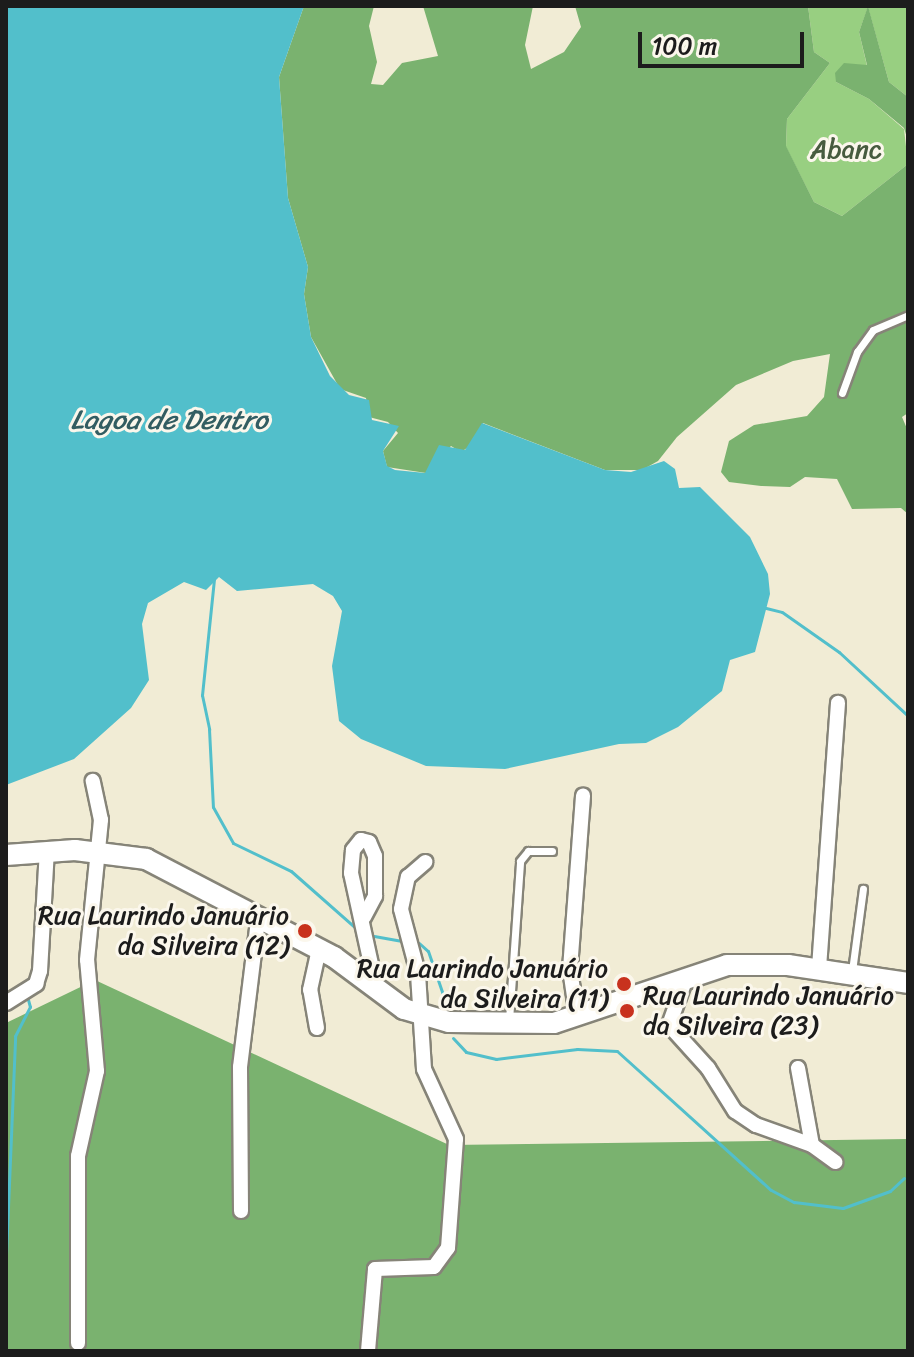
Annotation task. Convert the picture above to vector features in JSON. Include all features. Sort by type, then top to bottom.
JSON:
[{"type":"main road","points":[[6,855],[47,850],[98,851],[160,865],[258,920],[319,949],[377,991],[421,1017],[509,1026],[577,1017],[686,977],[746,964],[819,968],[908,983]]},
{"type":"street","points":[[819,968],[838,703]]},
{"type":"street","points":[[78,1343],[78,1156],[97,1071],[87,929],[101,820],[93,781]]},
{"type":"street","points":[[577,1017],[570,969],[583,795]]},
{"type":"street","points":[[6,1003],[36,984],[40,971],[47,850]]},
{"type":"street","points":[[368,1351],[375,1269],[434,1267],[448,1248],[456,1139],[424,1069],[418,973],[401,909],[408,877],[425,862]]},
{"type":"street","points":[[364,917],[377,991]]},
{"type":"street","points":[[241,1211],[240,1067],[258,920]]},
{"type":"street","points":[[317,1028],[310,990],[319,949]]},
{"type":"street","points":[[686,977],[669,1015],[678,1039],[708,1068],[745,1119],[812,1145],[835,1162]]},
{"type":"street","points":[[798,1068],[812,1145]]},
{"type":"lane","points":[[842,393],[857,352],[873,330],[908,315]]},
{"type":"lane","points":[[509,1026],[520,861],[528,851],[552,851]]},
{"type":"lane","points":[[852,974],[863,889]]},
{"type":"green space","points":[[304,6],[374,6],[369,26],[377,62],[371,84],[383,85],[402,63],[438,56],[423,6],[533,6],[525,45],[531,69],[564,52],[581,27],[575,6],[808,6],[814,52],[830,63],[787,119],[786,146],[814,202],[842,216],[908,164],[908,413],[902,417],[908,431],[908,514],[901,508],[852,509],[837,479],[805,477],[790,487],[761,486],[729,482],[721,472],[729,441],[754,425],[807,416],[824,397],[830,354],[793,361],[736,385],[677,437],[658,461],[642,470],[605,470],[483,423],[470,446],[461,452],[451,446],[426,473],[387,467],[383,451],[398,433],[388,422],[369,417],[366,398],[340,389],[311,337],[304,294],[308,267],[288,198],[279,77]]},
{"type":"green space","name":"Abanc","points":[[808,6],[908,6],[908,97],[889,82],[868,7],[859,32],[867,66],[836,82],[869,99],[904,129],[908,164],[842,216],[814,202],[786,147],[787,119],[830,63],[814,52]]},
{"type":"green space","points":[[868,6],[889,82],[908,97],[908,141],[904,128],[869,99],[836,82],[835,73],[844,63],[867,65],[859,32]]},
{"type":"green space","points":[[95,980],[449,1145],[908,1139],[908,1351],[6,1351],[6,1023]]},
{"type":"water","name":"Lagoa de Dentro","points":[[6,6],[304,6],[279,77],[288,198],[308,267],[304,294],[311,337],[330,376],[349,395],[369,400],[372,420],[399,426],[383,451],[387,466],[395,470],[425,473],[439,445],[465,450],[482,423],[605,470],[631,472],[664,461],[675,469],[679,488],[700,487],[750,537],[768,574],[770,594],[755,652],[730,660],[722,691],[678,727],[646,743],[619,744],[505,769],[426,766],[361,739],[339,721],[332,666],[342,611],[333,596],[313,584],[237,591],[219,577],[206,590],[184,582],[148,603],[142,624],[149,680],[131,708],[74,759],[6,785]]},
{"type":"waterway","points":[[214,579],[202,695],[209,729],[213,807],[233,843],[291,871],[358,930]]},
{"type":"waterway","points":[[766,608],[782,612],[839,652],[908,716]]},
{"type":"waterway","points":[[374,936],[401,941]]},
{"type":"waterway","points":[[419,943],[428,951],[449,1012]]},
{"type":"waterway","points":[[6,1255],[15,1036],[30,1007],[27,996]]},
{"type":"waterway","points":[[453,1038],[466,1052],[496,1059],[577,1049],[617,1051],[771,1190],[794,1202],[843,1208],[890,1191],[904,1178]]},
{"type":"place","name":"Rua Laurindo Januário da Silveira (12)","points":[[305,931]]},
{"type":"place","name":"Rua Laurindo Januário da Silveira (11)","points":[[624,984]]},
{"type":"place","name":"Rua Laurindo Januário da Silveira (23)","points":[[627,1011]]}]
